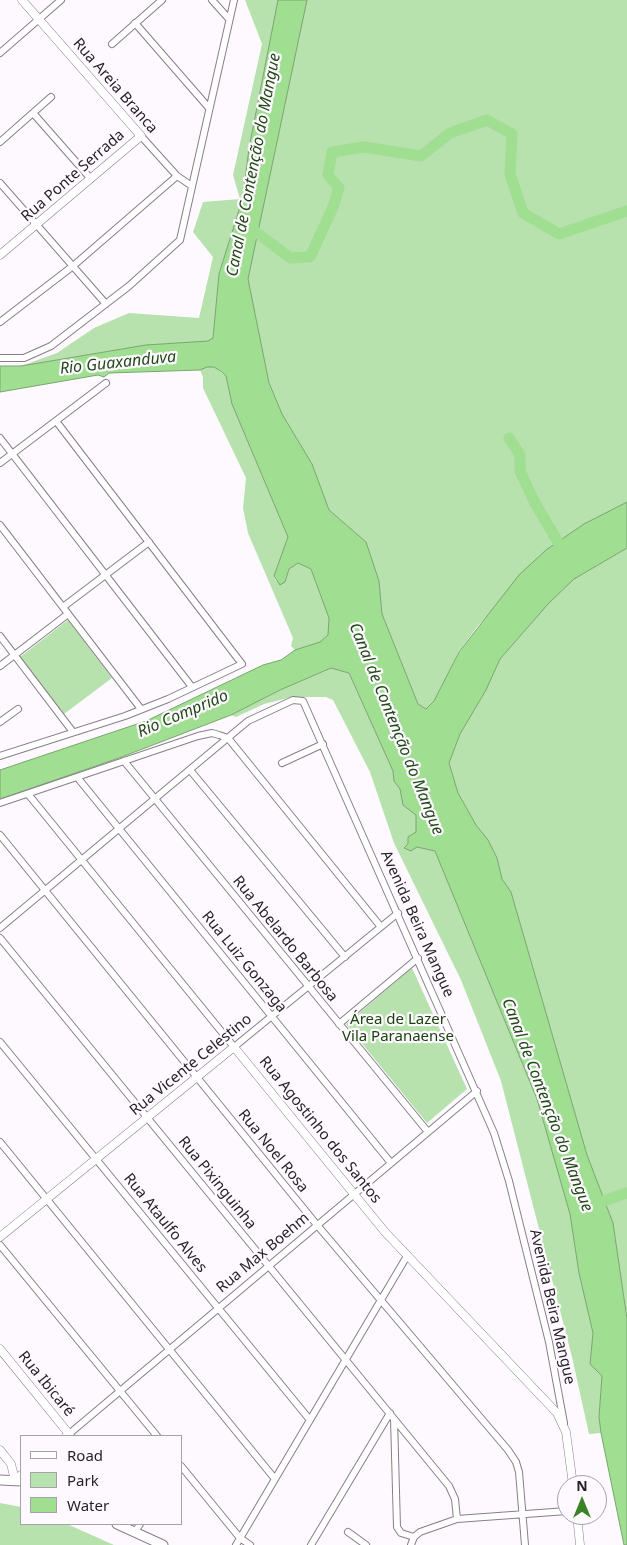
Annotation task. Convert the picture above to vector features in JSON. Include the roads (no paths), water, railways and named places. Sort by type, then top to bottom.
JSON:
[{"type":"main road","points":[[0,1480],[19,1478]]},
{"type":"main road","points":[[122,1525],[137,1528],[162,1545]]},
{"type":"street","name":"Rua Areia Branca","points":[[22,0],[176,176],[192,186]]},
{"type":"street","points":[[0,53],[61,0]]},
{"type":"street","points":[[112,44],[162,0]]},
{"type":"street","points":[[212,0],[229,19]]},
{"type":"street","points":[[0,358],[24,358],[41,352],[106,304],[180,240],[234,0]]},
{"type":"street","points":[[136,23],[209,108]]},
{"type":"street","points":[[0,142],[51,98]]},
{"type":"street","points":[[33,113],[91,179]]},
{"type":"street","name":"Rua Ponte Serrada","points":[[0,255],[38,226],[141,136]]},
{"type":"street","points":[[0,322],[72,266],[176,176]]},
{"type":"street","points":[[0,183],[106,304]]},
{"type":"street","points":[[0,463],[106,383]]},
{"type":"street","points":[[0,756],[141,709],[192,688],[242,664],[56,420]]},
{"type":"street","points":[[0,438],[192,688]]},
{"type":"street","points":[[0,525],[141,709]]},
{"type":"street","points":[[63,607],[149,542]]},
{"type":"street","points":[[0,666],[68,614]]},
{"type":"street","points":[[0,636],[73,732]]},
{"type":"street","name":"Avenida Beira Mangue","points":[[228,738],[261,713],[293,700],[300,700],[306,704],[494,1133],[509,1181],[554,1363],[564,1425]]},
{"type":"street","points":[[0,722],[18,709]]},
{"type":"street","points":[[0,803],[203,734],[216,734],[228,738],[382,927]]},
{"type":"street","points":[[0,928],[228,738]]},
{"type":"street","points":[[282,763],[323,744]]},
{"type":"street","name":"Rua Abelardo Barbosa","points":[[124,761],[428,1132]]},
{"type":"street","points":[[190,770],[345,957]]},
{"type":"street","name":"Rua Luiz Gonzaga","points":[[77,777],[391,1163]]},
{"type":"street","name":"Rua Agostinho dos Santos","points":[[28,794],[354,1194],[407,1256],[557,1413],[564,1425],[572,1475]]},
{"type":"street","name":"Rua Noel Rosa","points":[[0,835],[317,1225],[513,1457],[519,1472],[525,1545]]},
{"type":"street","name":"Rua Vicente Celestino","points":[[0,1237],[398,913]]},
{"type":"street","name":"Rua Pixinguinha","points":[[0,938],[449,1486],[455,1499],[457,1519]]},
{"type":"street","points":[[339,1024],[418,958]]},
{"type":"street","name":"Rua Ataulfo Alves","points":[[0,1042],[310,1420]]},
{"type":"street","name":"Rua Max Boehm","points":[[69,1435],[477,1091]]},
{"type":"street","points":[[0,1142],[275,1480]]},
{"type":"street","points":[[0,1245],[156,1435]]},
{"type":"street","points":[[236,1545],[407,1256]]},
{"type":"street","name":"Rua Ibicaré","points":[[0,1349],[69,1435]]},
{"type":"street","points":[[392,1416],[397,1527],[401,1533],[414,1537]]},
{"type":"street","points":[[311,1545],[392,1416]]},
{"type":"street","points":[[0,1450],[19,1478]]},
{"type":"street","points":[[182,1467],[240,1538],[250,1545]]},
{"type":"street","points":[[411,1545],[414,1537],[425,1530],[457,1519],[557,1511]]},
{"type":"street","points":[[578,1525],[580,1545]]},
{"type":"street","points":[[348,1532],[366,1545]]},
{"type":"water","points":[[278,0],[307,0],[248,279],[269,383],[282,414],[312,464],[329,510],[366,542],[379,581],[382,614],[418,704],[426,709],[434,701],[459,652],[519,575],[546,550],[584,524],[627,502],[627,548],[574,579],[549,603],[500,659],[486,690],[460,734],[449,763],[458,793],[476,825],[488,840],[497,858],[502,879],[511,892],[587,1155],[613,1223],[627,1319],[627,1545],[624,1545],[601,1433],[599,1417],[602,1376],[590,1364],[593,1333],[579,1273],[570,1214],[537,1099],[435,851],[417,847],[411,851],[404,848],[408,844],[408,837],[416,832],[416,815],[403,805],[400,789],[394,781],[393,771],[349,673],[331,668],[280,690],[231,715],[119,758],[0,799],[0,770],[146,721],[263,665],[281,660],[295,650],[320,642],[328,635],[329,618],[311,569],[298,563],[289,569],[285,582],[280,585],[274,576],[288,537],[232,404],[226,376],[222,372],[214,367],[207,367],[200,370],[109,373],[104,377],[98,375],[0,392],[0,366],[21,366],[146,345],[208,341],[213,338],[219,274],[243,197],[249,148]]},
{"type":"waterway","name":"Canal de Contenção do Mangue","points":[[244,225],[290,258],[310,257],[333,207],[339,188],[328,175],[332,152],[364,147],[421,156],[450,133],[487,120],[512,134],[510,174],[523,213],[559,234],[627,211]]},
{"type":"waterway","points":[[509,438],[520,455],[520,471],[535,503],[565,554]]},
{"type":"waterway","name":"Canal de Contenção do Mangue","points":[[591,1205],[627,1193]]},
{"type":"water label","name":"Rio Guaxanduva","points":[[118,363]]},
{"type":"water label","name":"Rio Comprido","points":[[183,714]]},
{"type":"park label","name":"Área de Lazer Vila Paranaense","points":[[398,1028]]}]
